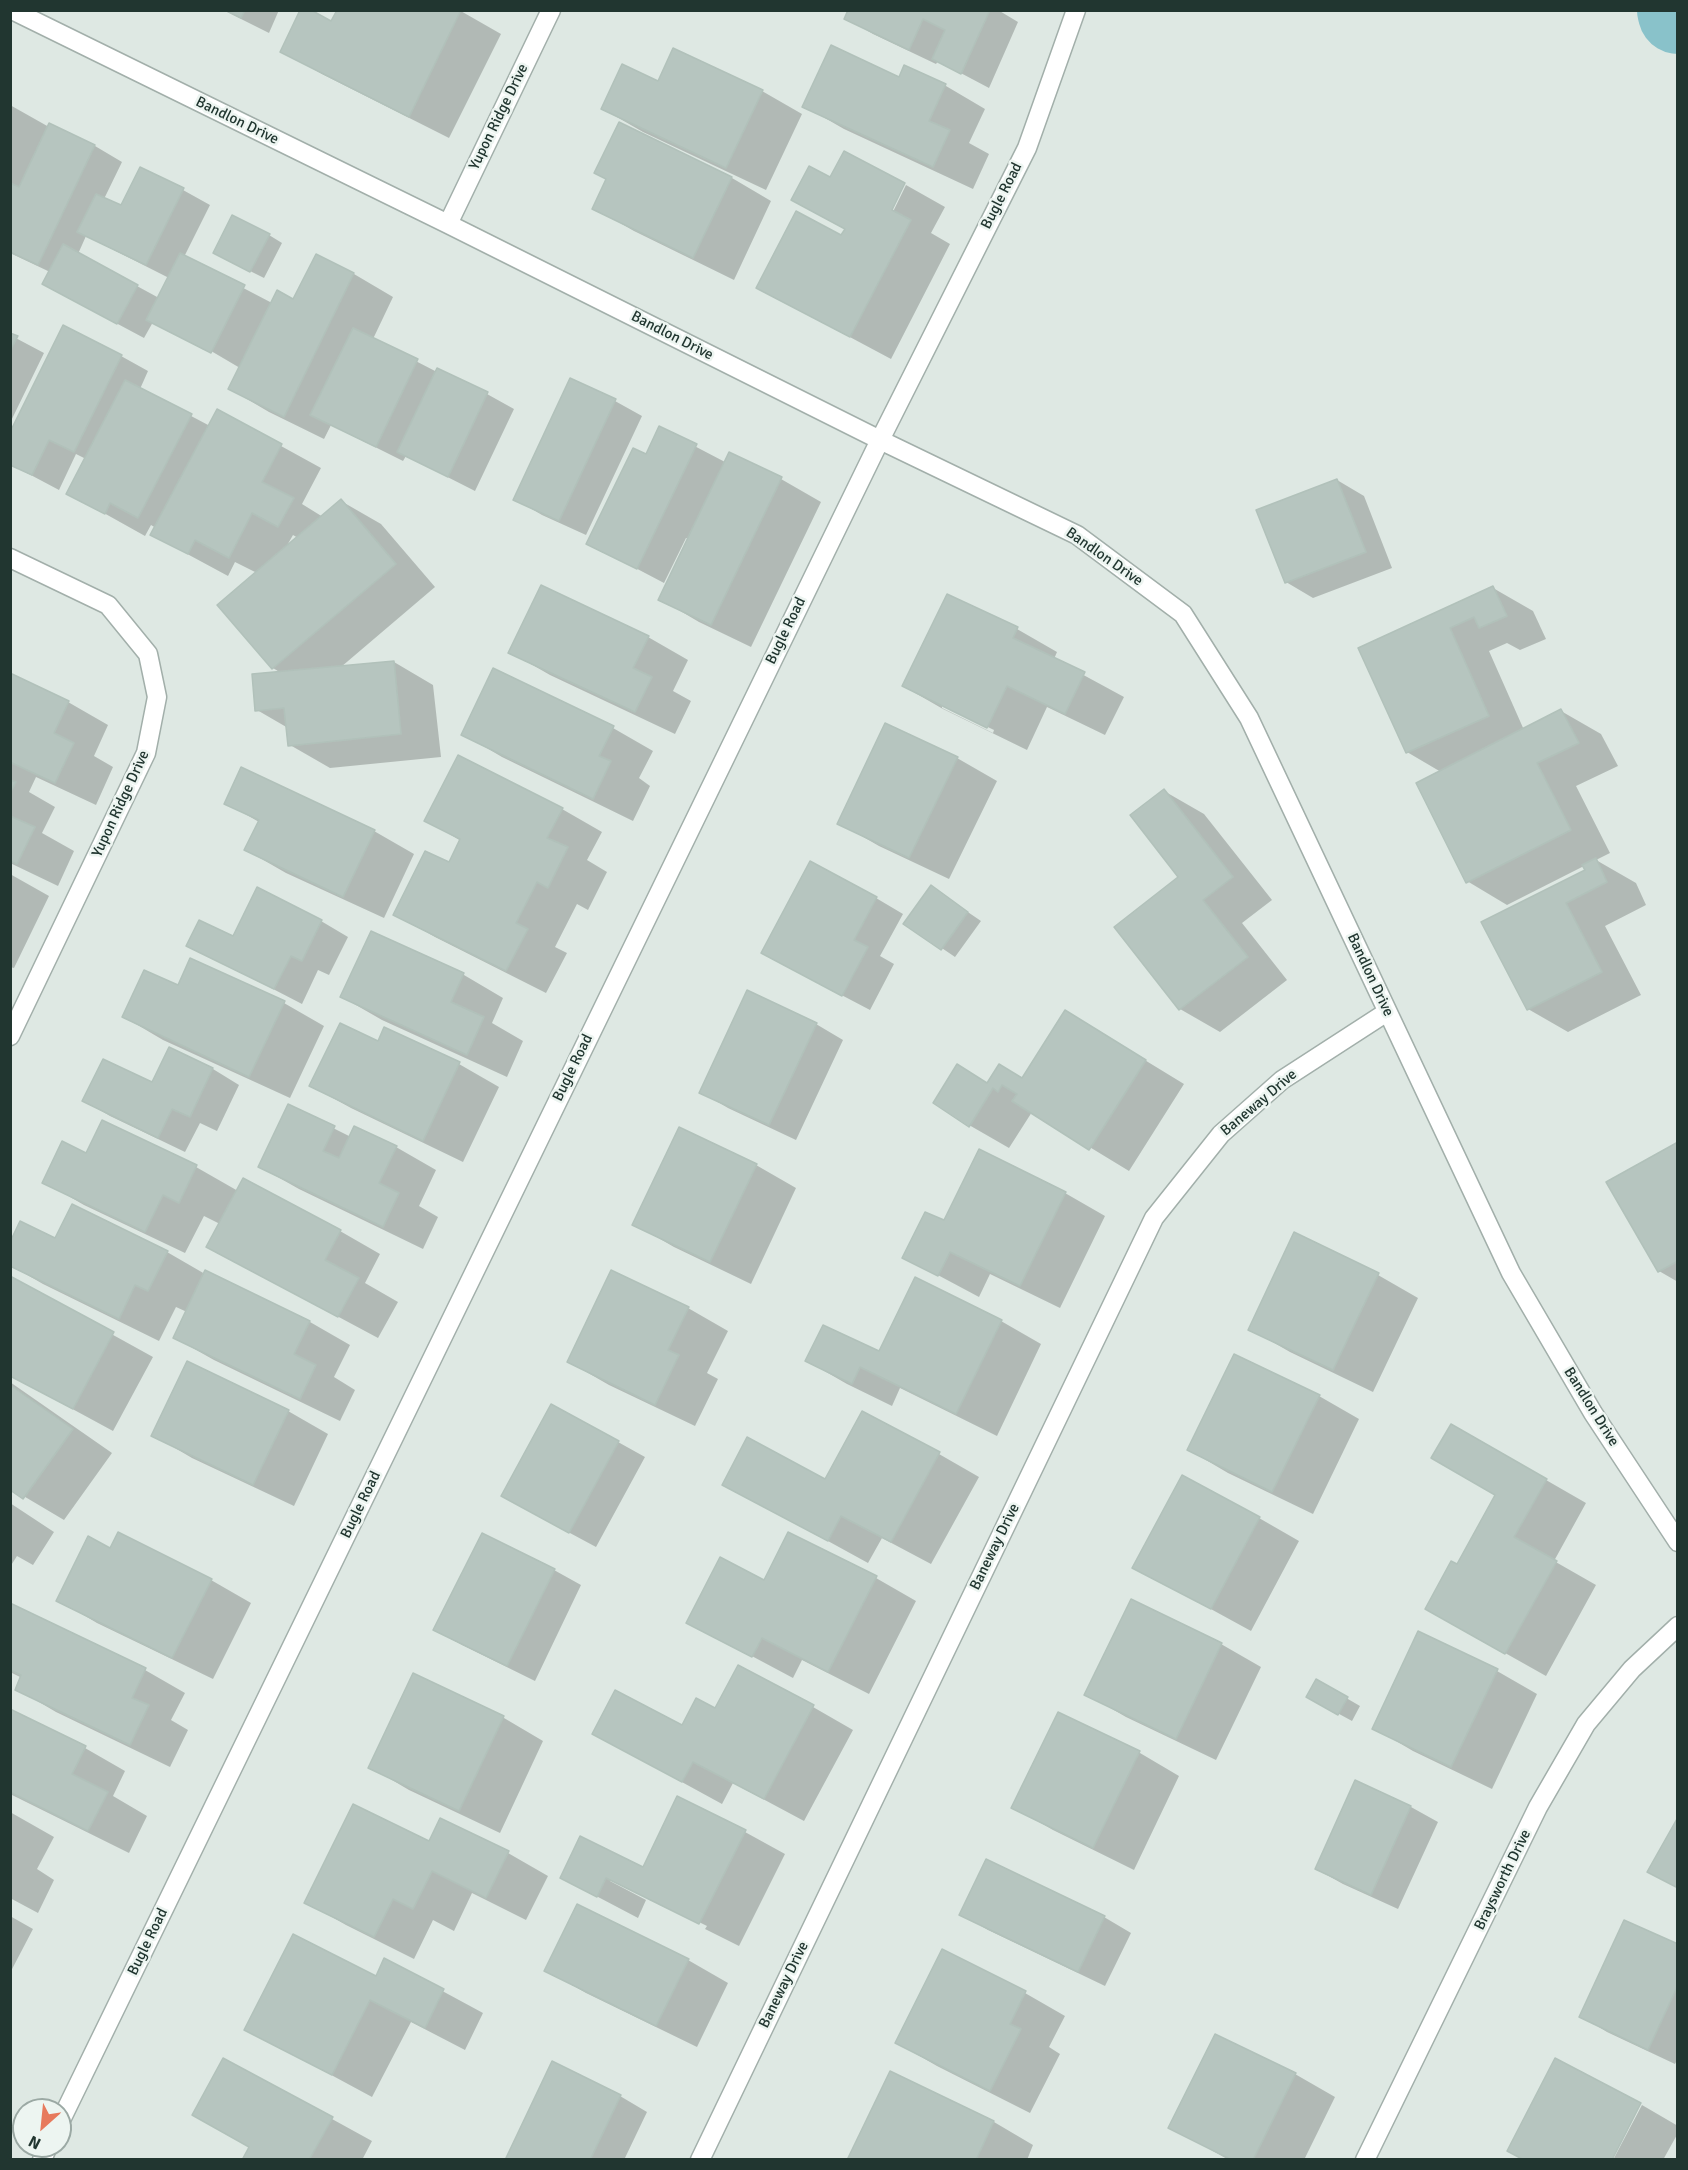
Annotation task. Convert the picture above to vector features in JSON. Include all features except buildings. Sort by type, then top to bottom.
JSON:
[{"type":"street","name":"Bandlon Drive","points":[[12,10],[880,440],[1077,535],[1184,614],[1249,718],[1511,1273],[1593,1413],[1677,1542]]},
{"type":"street","name":"Yupon Ridge Drive","points":[[448,224],[551,10]]},
{"type":"street","name":"Bugle Road","points":[[72,2098],[880,440],[1027,148],[1076,10]]},
{"type":"street","name":"Yupon Ridge Drive","points":[[10,558],[108,605],[148,654],[157,697],[146,753],[10,1036]]},
{"type":"street","name":"Baneway Drive","points":[[700,2160],[1154,1218],[1221,1134],[1282,1080],[1387,1012]]},
{"type":"street","name":"Braysworth Drive","points":[[1365,2160],[1538,1807],[1586,1724],[1632,1669],[1677,1626]]},
{"type":"waterway","points":[[1677,10],[1678,14]]}]
